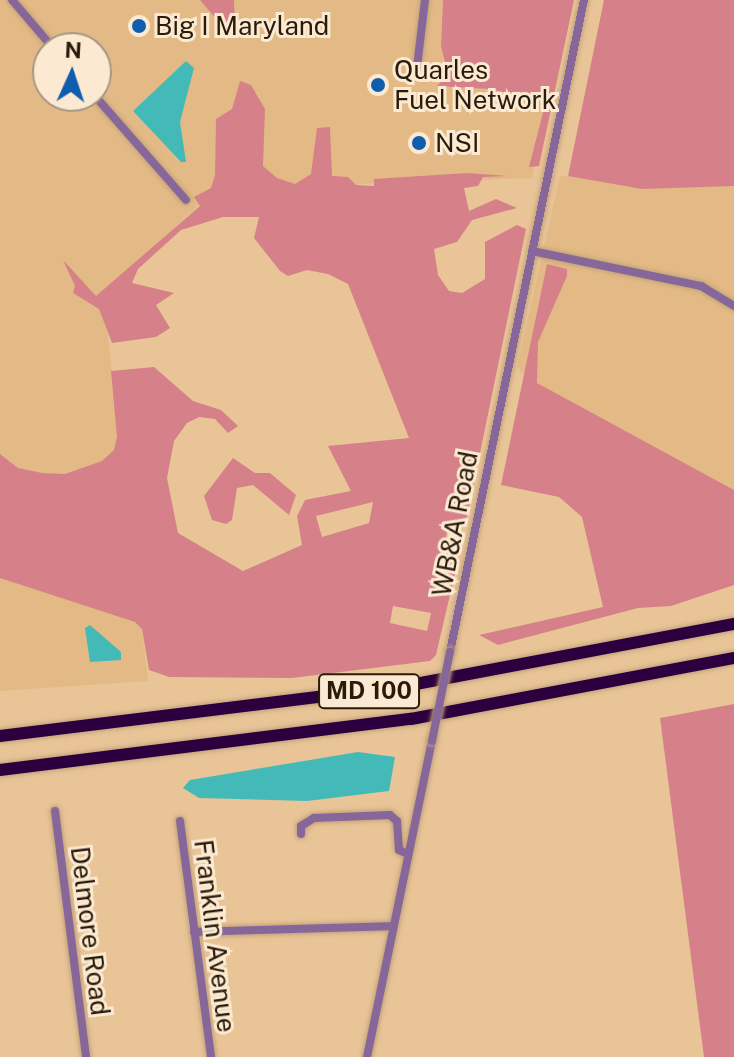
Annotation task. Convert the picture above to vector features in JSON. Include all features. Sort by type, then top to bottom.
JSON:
[{"type":"highway","name":"MD 100","points":[[0,736],[405,686],[734,624]]},
{"type":"highway","name":"MD 100","points":[[0,770],[411,719],[734,658]]},
{"type":"street","points":[[12,0],[39,32]]},
{"type":"street","points":[[417,67],[425,0]]},
{"type":"street","name":"WB&A Road","points":[[367,1057],[584,0]]},
{"type":"street","points":[[109,112],[186,200]]},
{"type":"street","points":[[532,251],[686,282],[734,306]]},
{"type":"street","name":"Delmore Road","points":[[55,811],[86,1057]]},
{"type":"street","points":[[301,834],[301,826],[314,818],[390,815],[397,821],[399,850],[408,854]]},
{"type":"street","name":"Franklin Avenue","points":[[180,821],[211,1057]]},
{"type":"street","points":[[194,932],[393,926]]},
{"type":"shaded area","points":[[0,0],[443,0],[441,46],[447,65],[479,87],[549,102],[532,178],[216,189],[103,294],[148,681],[0,691]]},
{"type":"shaded area","points":[[200,0],[234,0],[235,26],[217,20]]},
{"type":"shaded area","points":[[443,0],[574,0],[539,166],[529,167],[546,101],[489,89],[437,86],[448,74],[441,46]]},
{"type":"shaded area","points":[[604,0],[734,0],[734,186],[642,189],[568,176]]},
{"type":"shaded area","points":[[240,81],[251,85],[265,109],[263,166],[277,178],[295,184],[311,174],[317,128],[330,127],[332,176],[348,177],[356,185],[374,186],[374,179],[467,173],[508,176],[483,177],[478,186],[464,188],[469,211],[496,199],[517,208],[472,220],[457,242],[434,249],[438,275],[449,291],[462,293],[485,279],[485,242],[517,225],[526,229],[465,526],[447,531],[446,538],[462,543],[436,655],[430,661],[292,678],[169,677],[149,670],[142,629],[135,622],[0,578],[0,454],[18,468],[42,473],[65,474],[102,461],[114,450],[117,437],[111,371],[154,367],[193,401],[221,410],[238,426],[228,433],[215,419],[199,417],[187,423],[174,441],[167,478],[178,533],[243,571],[302,545],[297,516],[305,500],[351,491],[328,446],[409,438],[348,284],[328,274],[307,270],[288,276],[280,271],[254,238],[259,217],[223,217],[181,230],[138,269],[132,283],[174,293],[156,305],[170,328],[156,337],[112,343],[99,309],[73,293],[75,286],[63,260],[96,296],[200,206],[194,197],[211,188],[215,175],[216,119],[232,109]],"holes":[[[373,502],[369,523],[322,537],[316,516]],[[393,606],[431,613],[427,631],[390,623]]]},
{"type":"shaded area","points":[[734,170],[734,581],[630,488],[517,367],[560,176]]},
{"type":"shaded area","points":[[547,264],[567,269],[567,276],[538,342],[537,383],[734,490],[734,585],[671,606],[638,608],[498,645],[479,635],[603,607],[582,517],[559,497],[501,485]]},
{"type":"shaded area","points":[[233,458],[255,473],[270,473],[296,495],[289,515],[253,485],[237,488],[232,520],[226,524],[212,520],[204,496]]},
{"type":"shaded area","points":[[734,704],[734,1057],[704,1057],[660,718]]},
{"type":"water","points":[[186,61],[194,68],[180,122],[186,162],[181,162],[133,111]]},
{"type":"water","points":[[90,625],[121,652],[121,660],[90,662],[85,628]]},
{"type":"water","points":[[358,752],[395,757],[389,791],[307,801],[199,798],[183,788],[190,780]]},
{"type":"place","name":"Big I Maryland","points":[[139,26]]},
{"type":"place","name":"Quarles Fuel Network","points":[[378,85]]},
{"type":"place","name":"NSI","points":[[419,143]]}]
